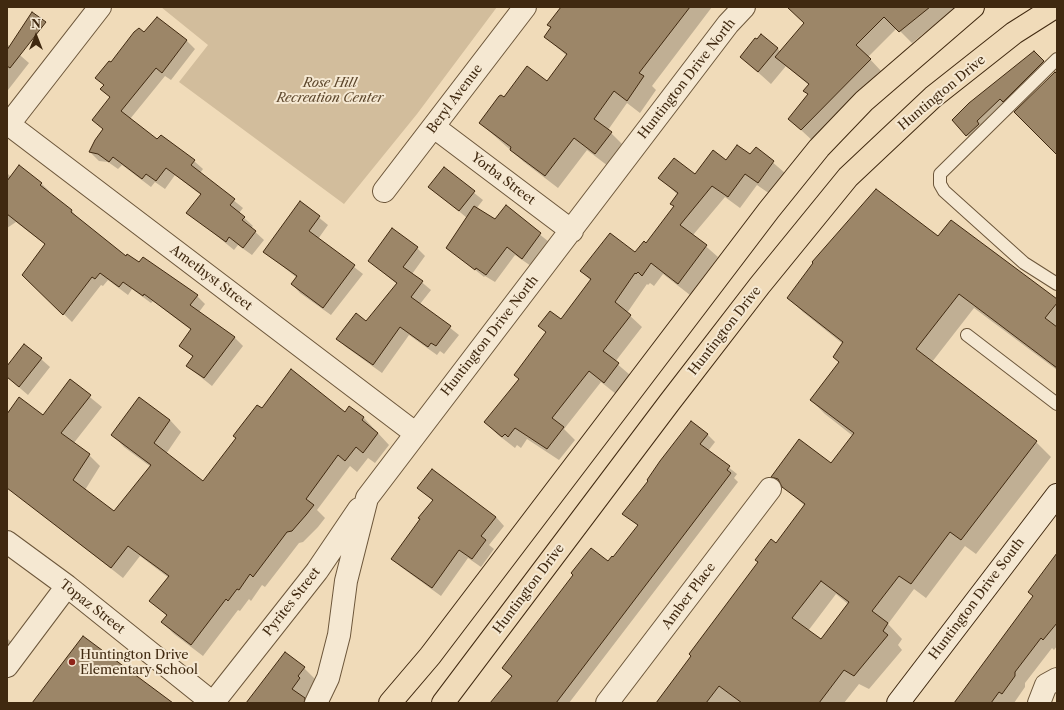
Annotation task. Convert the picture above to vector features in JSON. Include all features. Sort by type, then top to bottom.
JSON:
[{"type":"main road","points":[[390,703],[430,656],[764,216],[819,148],[864,101],[973,7]]},
{"type":"main road","name":"Huntington Drive","points":[[443,703],[698,366],[848,177],[933,97],[1014,33],[1055,7]]},
{"type":"street","points":[[8,123],[100,7]]},
{"type":"street","name":"Beryl Avenue","points":[[384,191],[525,7]]},
{"type":"street","name":"Huntington Drive North","points":[[316,703],[328,678],[339,634],[346,580],[366,498],[572,231],[728,24],[744,7]]},
{"type":"street","name":"Amethyst Street","points":[[8,123],[415,433]]},
{"type":"street","name":"Yorba Street","points":[[434,127],[572,231]]},
{"type":"street","name":"Amber Place","points":[[608,703],[770,489]]},
{"type":"street","name":"Huntington Drive South","points":[[898,703],[1057,495]]},
{"type":"street","name":"Pyrites Street","points":[[213,703],[316,571],[366,498]]},
{"type":"street","name":"Topaz Street","points":[[7,542],[67,586],[213,703]]},
{"type":"street","points":[[7,666],[67,586]]},
{"type":"street","points":[[1039,703],[1046,685],[1057,679]]},
{"type":"lane","points":[[1057,59],[940,174],[940,184],[944,191],[1024,263],[1057,284]]},
{"type":"lane","points":[[967,334],[1057,404]]},
{"type":"green space","name":"Rose Hill Recreation Center","points":[[161,7],[497,7],[417,114],[344,204],[179,82],[208,45]]},
{"type":"building","points":[[561,7],[690,7],[639,73],[644,76],[627,101],[614,91],[594,119],[612,132],[595,154],[574,138],[545,176],[510,150],[511,147],[479,123],[499,96],[501,95],[504,97],[527,66],[547,81],[567,54],[544,37],[551,27],[547,25]]},
{"type":"building","points":[[787,7],[930,7],[899,32],[884,17],[856,45],[871,59],[801,130],[788,119],[808,94],[803,91],[809,84],[775,57],[804,23]]},
{"type":"building","points":[[32,12],[46,22],[10,68],[7,66],[7,50]]},
{"type":"building","points":[[157,17],[187,40],[162,73],[156,68],[121,111],[157,139],[161,135],[195,160],[191,165],[235,199],[230,205],[245,217],[242,220],[256,231],[243,248],[229,237],[226,242],[186,213],[201,194],[166,168],[156,181],[146,174],[142,179],[113,157],[109,162],[98,154],[89,152],[103,129],[92,120],[110,97],[100,89],[104,85],[95,78],[109,61],[111,62],[134,32],[139,28],[144,32]]},
{"type":"building","points":[[761,34],[778,48],[758,72],[740,57],[755,38],[757,39]]},
{"type":"building","points":[[1034,51],[1044,61],[1003,102],[1000,99],[977,121],[979,124],[966,136],[952,120],[969,103]]},
{"type":"building","points":[[1055,72],[1057,74],[1057,155],[1014,112]]},
{"type":"building","points":[[737,145],[750,154],[756,147],[774,161],[758,183],[745,174],[728,197],[712,186],[680,225],[707,245],[678,284],[651,263],[642,276],[638,272],[636,274],[635,273],[615,302],[631,315],[603,351],[619,363],[604,383],[589,371],[552,418],[564,427],[547,449],[515,428],[508,437],[505,434],[502,437],[484,422],[519,379],[514,375],[546,332],[538,326],[550,311],[561,319],[591,279],[580,271],[610,233],[635,252],[644,241],[646,243],[674,206],[670,204],[678,193],[658,178],[674,158],[695,174],[713,150],[726,160]]},
{"type":"building","points":[[19,165],[42,183],[40,185],[72,210],[71,212],[126,256],[127,254],[139,262],[143,257],[198,295],[190,305],[235,337],[204,378],[186,366],[193,356],[179,346],[191,329],[144,294],[143,296],[123,282],[119,287],[100,273],[95,279],[92,277],[63,315],[22,275],[45,244],[7,214],[7,181]]},
{"type":"building","points":[[444,167],[475,191],[459,211],[428,187]]},
{"type":"building","points":[[876,189],[938,236],[951,220],[1057,299],[1057,303],[1045,318],[1057,327],[1057,368],[959,294],[916,349],[1037,441],[961,540],[950,532],[911,584],[899,576],[872,611],[888,623],[883,631],[888,635],[854,676],[844,670],[819,703],[742,703],[719,686],[706,703],[656,703],[691,656],[689,654],[758,562],[755,560],[771,539],[776,543],[805,504],[782,487],[778,479],[771,477],[799,439],[831,463],[854,433],[810,400],[839,362],[833,357],[843,342],[787,298],[813,263],[812,262]],"holes":[[[821,581],[849,602],[821,639],[792,618]]]},
{"type":"building","points":[[300,201],[320,216],[309,231],[355,265],[323,308],[291,284],[297,276],[263,252]]},
{"type":"building","points":[[506,205],[541,233],[522,259],[507,247],[486,275],[476,268],[475,270],[446,248],[474,206],[495,219]]},
{"type":"building","points":[[392,228],[418,247],[403,267],[423,281],[411,297],[451,326],[436,346],[431,343],[428,347],[400,327],[373,365],[336,339],[356,313],[366,321],[397,283],[368,261]]},
{"type":"building","points":[[24,344],[42,358],[19,387],[7,377],[7,366]]},
{"type":"building","points":[[291,369],[345,412],[349,406],[364,417],[362,420],[378,433],[363,453],[356,447],[345,461],[338,455],[306,499],[314,505],[292,531],[287,532],[253,577],[250,574],[239,590],[237,589],[228,601],[226,599],[191,645],[161,622],[167,615],[149,601],[169,576],[128,546],[111,568],[7,488],[7,414],[19,397],[43,415],[70,379],[91,395],[61,433],[90,454],[73,480],[114,511],[151,465],[111,435],[139,397],[170,420],[154,443],[203,481],[236,438],[233,436],[257,405],[262,408]]},
{"type":"building","points":[[691,421],[708,434],[700,444],[730,466],[727,470],[731,473],[556,703],[490,703],[512,676],[502,668],[573,575],[571,573],[591,548],[608,561],[612,556],[613,557],[638,525],[622,514],[648,481],[647,480],[660,461]]},
{"type":"building","points":[[432,469],[496,517],[481,536],[486,540],[472,559],[459,550],[432,588],[391,559],[420,519],[418,518],[433,500],[417,488]]},
{"type":"building","points":[[1057,553],[1057,623],[1043,640],[1041,638],[1015,672],[1015,676],[1002,694],[999,692],[991,703],[954,703],[1033,596],[1028,592]]},
{"type":"building","name":"Huntington Drive Elementary School","points":[[83,636],[173,703],[32,703]]},
{"type":"building","points":[[285,652],[305,667],[298,676],[300,678],[292,689],[305,698],[304,703],[246,703]]},
{"type":"place","name":"Huntington Drive Elementary School","points":[[72,662]]}]
